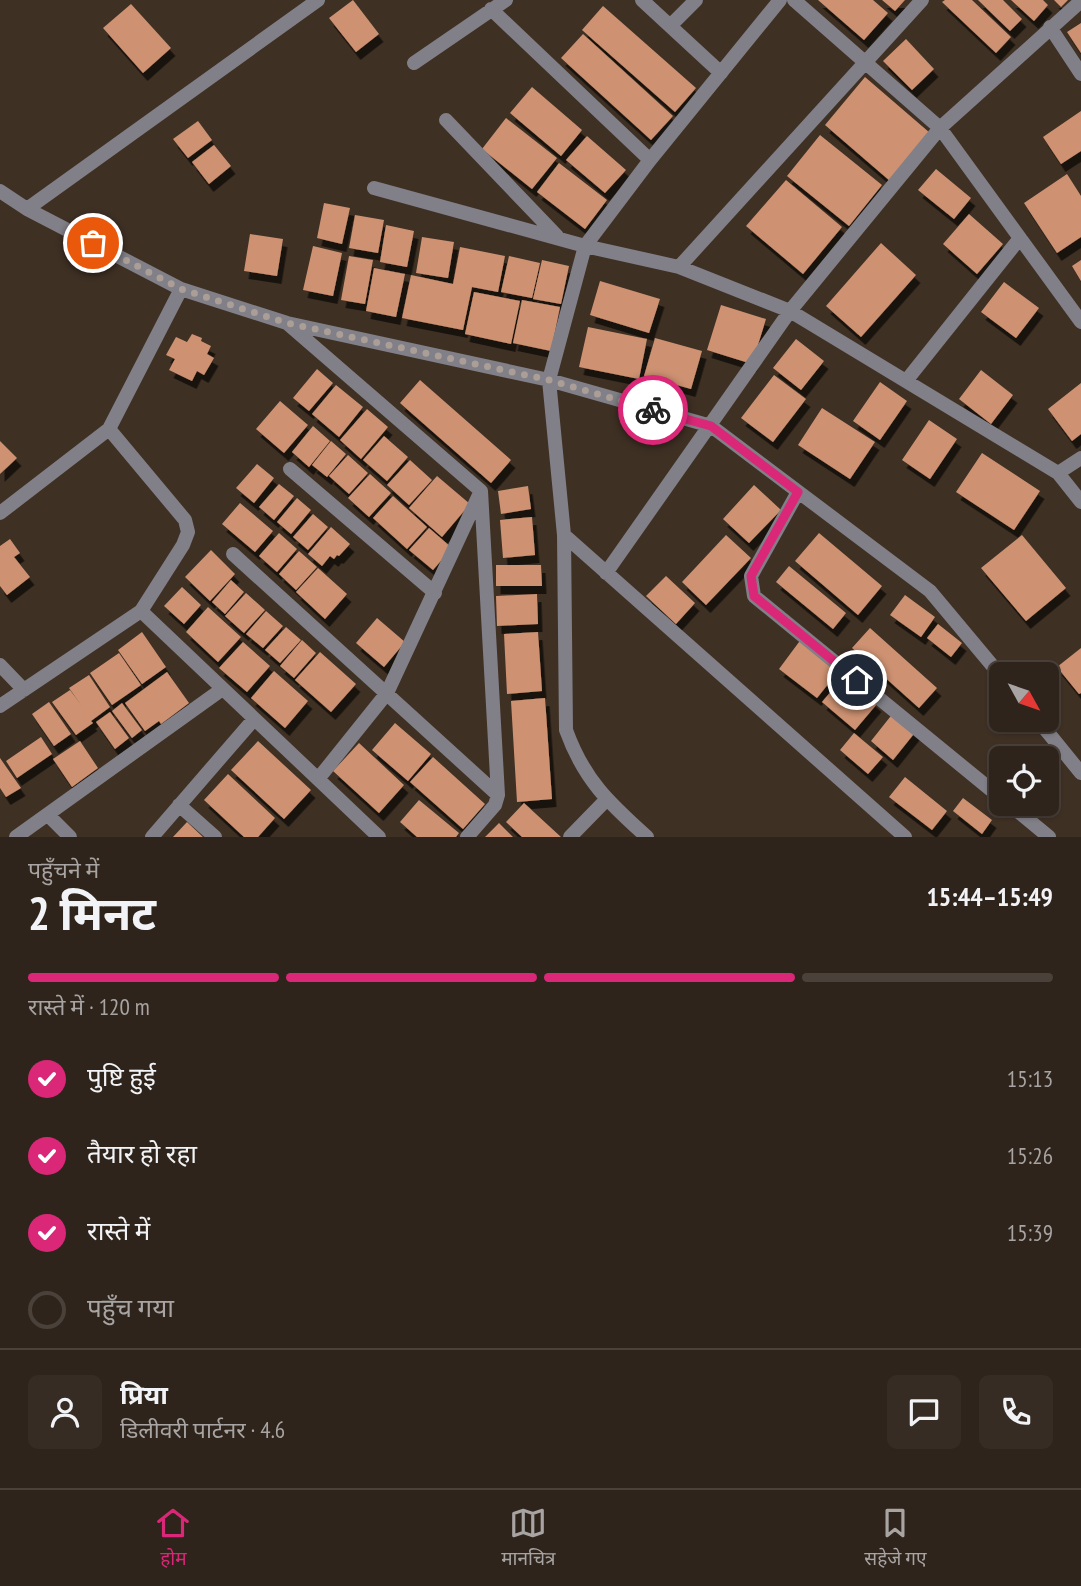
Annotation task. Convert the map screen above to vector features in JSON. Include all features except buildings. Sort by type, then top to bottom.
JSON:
[{"type":"street","points":[[27,209],[318,0]]},
{"type":"street","points":[[414,63],[506,0]]},
{"type":"street","points":[[642,0],[721,73]]},
{"type":"street","points":[[671,25],[696,0]]},
{"type":"street","points":[[647,837],[606,800],[576,757],[566,730],[564,536],[549,380],[585,246],[650,160],[780,0]]},
{"type":"street","points":[[794,0],[940,128],[1081,321]]},
{"type":"street","points":[[680,267],[922,0]]},
{"type":"street","points":[[606,573],[790,311],[940,128],[1081,1]]},
{"type":"street","points":[[491,9],[650,160]]},
{"type":"street","points":[[1050,27],[1081,74]]},
{"type":"street","points":[[446,120],[558,237]]},
{"type":"street","points":[[373,188],[585,246],[680,267],[790,311],[1058,473],[1081,502]]},
{"type":"street","points":[[0,191],[27,209],[181,289],[287,323],[549,380],[711,426],[930,591],[989,662]]},
{"type":"street","points":[[906,381],[1020,238]]},
{"type":"street","points":[[0,513],[109,429],[181,289]]},
{"type":"street","points":[[287,323],[481,491],[498,795],[495,805],[467,837]]},
{"type":"street","points":[[0,706],[141,611],[183,545],[188,532],[185,520],[109,429]]},
{"type":"street","points":[[1058,473],[1081,458]]},
{"type":"street","points":[[290,469],[435,593]]},
{"type":"street","points":[[318,779],[387,693],[481,491]]},
{"type":"street","points":[[798,492],[751,576],[754,596],[989,788]]},
{"type":"street","points":[[564,536],[905,837]]},
{"type":"street","points":[[233,554],[498,795]]},
{"type":"street","points":[[141,611],[221,690],[379,837]]},
{"type":"street","points":[[0,665],[24,690]]},
{"type":"street","points":[[16,837],[221,690]]},
{"type":"street","points":[[152,837],[254,719]]},
{"type":"street","points":[[1048,732],[1081,773]]},
{"type":"street","points":[[570,837],[606,800]]},
{"type":"street","points":[[179,805],[215,837]]},
{"type":"street","points":[[48,815],[70,837]]},
{"type":"street","points":[[1024,816],[1049,837]]},
{"type":"way so far","points":[[93,243],[181,289],[287,323],[549,380],[653,410]]},
{"type":"route","points":[[653,410],[711,426],[798,492],[751,576],[754,596],[857,680]]}]
